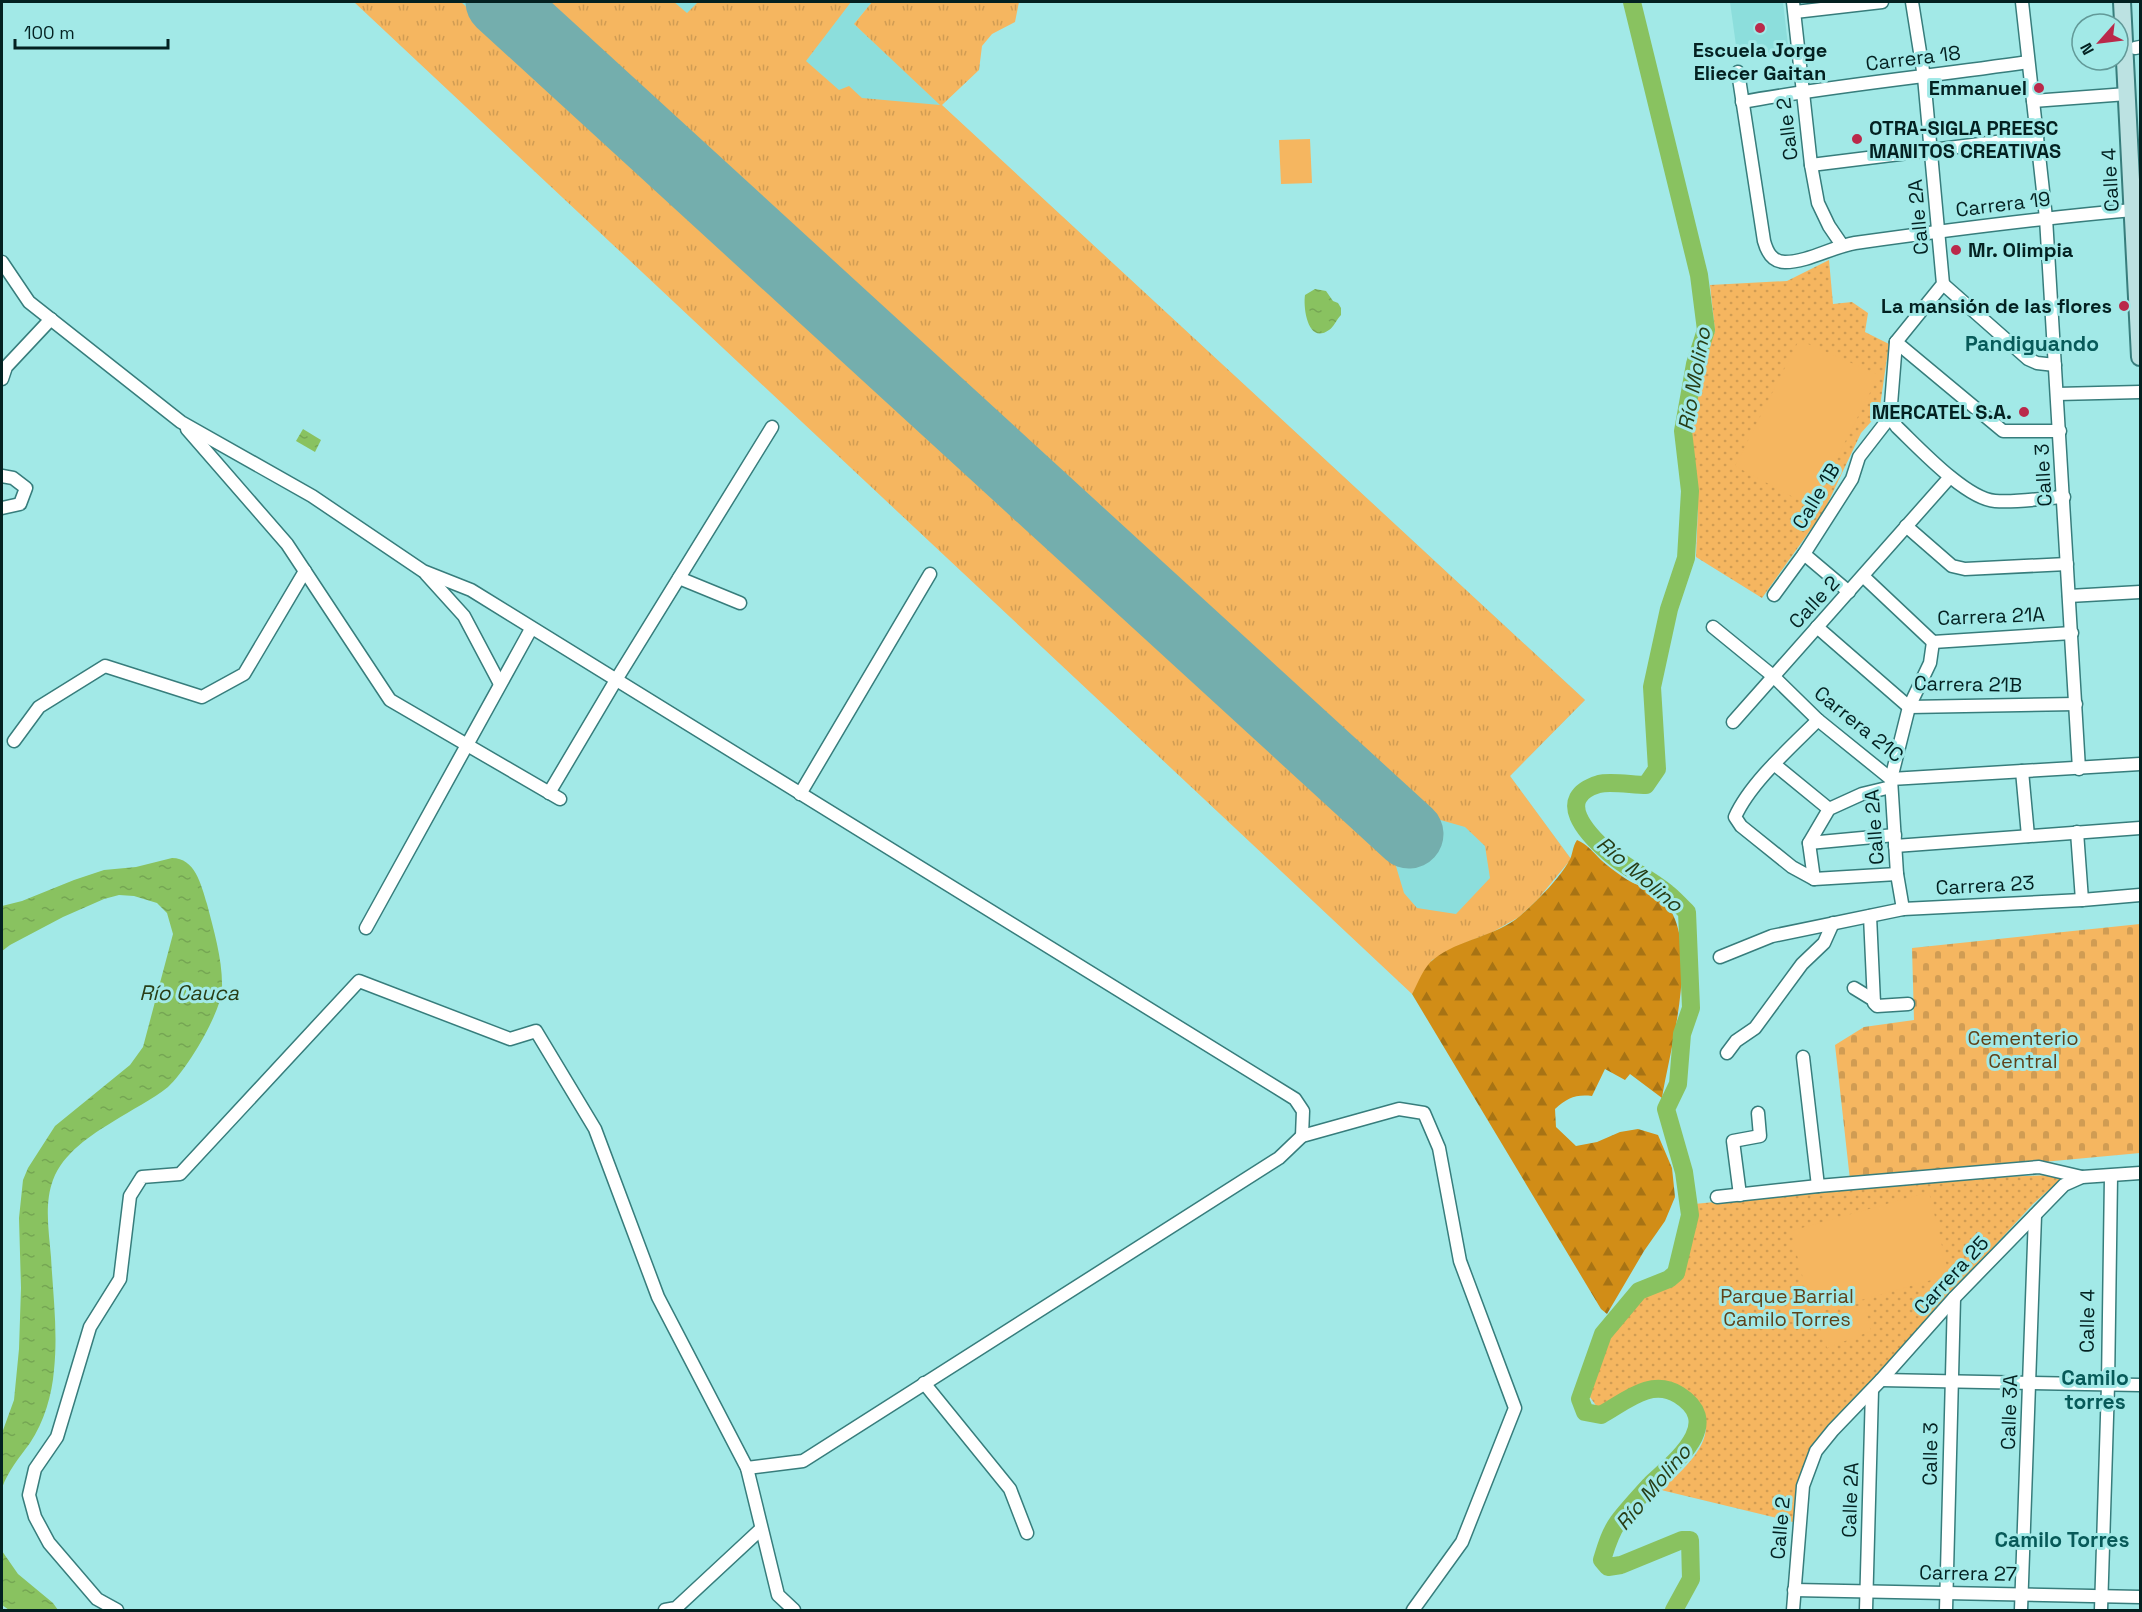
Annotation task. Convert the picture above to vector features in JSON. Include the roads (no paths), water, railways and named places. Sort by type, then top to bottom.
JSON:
[{"type":"main road","name":"Calle 4","points":[[2122,2],[2140,357]]},
{"type":"main road","name":"Calle 4","points":[[2133,2],[2138,47],[2140,152]]},
{"type":"street","points":[[1794,7],[1882,2]]},
{"type":"street","name":"Calle 2A","points":[[1912,2],[1924,77],[1943,284]]},
{"type":"street","name":"Calle 3","points":[[2022,2],[2046,218],[2079,769]]},
{"type":"street","name":"Calle 2","points":[[1794,7],[1811,165],[1818,203],[1828,226],[1842,245]]},
{"type":"street","name":"Carrera 18","points":[[1742,102],[1803,90],[1924,77],[2028,62]]},
{"type":"street","points":[[1738,72],[1742,102]]},
{"type":"street","points":[[2033,100],[2127,94]]},
{"type":"street","name":"Carrera 19","points":[[1742,102],[1764,241],[1771,256],[1776,260],[1785,262],[1798,260],[1842,245],[1939,231],[2133,210]]},
{"type":"street","points":[[1811,165],[2037,137]]},
{"type":"street","points":[[2,262],[29,302],[181,422],[312,496],[423,571],[471,590],[1295,1099],[1303,1112],[1302,1136]]},
{"type":"street","points":[[2055,365],[2037,363],[2028,359],[1943,284],[1896,342],[1890,417],[1897,427],[1950,477],[1982,499],[1995,501],[2064,497]]},
{"type":"street","points":[[2,379],[6,367],[51,319]]},
{"type":"street","points":[[1896,342],[2003,431],[2060,431]]},
{"type":"street","points":[[2057,394],[2140,392]]},
{"type":"street","name":"Calle 1B","points":[[1774,595],[1804,554],[1852,479],[1859,457],[1890,417]]},
{"type":"street","points":[[181,422],[287,544],[390,700],[554,796],[616,680],[772,427]]},
{"type":"street","points":[[2,476],[13,478],[26,489],[20,504],[2,508]]},
{"type":"street","name":"Calle 2","points":[[1733,722],[1950,477]]},
{"type":"street","points":[[1906,526],[1952,566],[1965,569],[2067,564]]},
{"type":"street","points":[[1804,554],[1849,592]]},
{"type":"street","points":[[14,741],[39,707],[105,666],[202,697],[244,674],[305,571]]},
{"type":"street","points":[[423,571],[464,616],[500,684]]},
{"type":"street","points":[[800,794],[930,574]]},
{"type":"street","name":"Carrera 21A","points":[[1863,577],[1933,642],[2072,633]]},
{"type":"street","points":[[679,578],[740,603]]},
{"type":"street","points":[[2069,596],[2140,592]]},
{"type":"street","name":"Carrera 21C","points":[[1713,627],[1773,676],[1818,720],[1891,783],[2022,771],[2140,764]]},
{"type":"street","name":"Carrera 21B","points":[[1817,627],[1910,707],[2076,704]]},
{"type":"street","points":[[366,928],[531,629]]},
{"type":"street","name":"Calle 2A","points":[[1903,909],[1897,874],[1891,783],[1910,707],[1930,663],[1933,642]]},
{"type":"street","points":[[1818,720],[1774,764],[1739,807],[1735,816],[1741,826],[1792,867],[1814,879],[1897,874]]},
{"type":"street","points":[[1774,764],[1828,809]]},
{"type":"street","points":[[2022,771],[2028,836]]},
{"type":"street","points":[[1814,879],[1809,843],[1828,809],[1891,783]]},
{"type":"street","points":[[1809,843],[2028,836],[2140,828]]},
{"type":"street","points":[[2077,832],[2082,900]]},
{"type":"street","name":"Carrera 23","points":[[1720,957],[1772,936],[1903,909],[2140,895]]},
{"type":"street","points":[[1870,916],[1872,999]]},
{"type":"street","points":[[1727,1053],[1736,1041],[1755,1028],[1802,964],[1824,943],[1833,923]]},
{"type":"street","points":[[117,1611],[97,1599],[49,1543],[35,1518],[29,1495],[35,1469],[57,1437],[90,1327],[120,1279],[130,1196],[142,1177],[180,1173],[359,981],[510,1039],[536,1031],[595,1129],[658,1297],[747,1468],[778,1596],[794,1611]]},
{"type":"street","points":[[1854,988],[1872,999],[1877,1006],[1908,1004]]},
{"type":"street","points":[[1803,1058],[1818,1186]]},
{"type":"street","points":[[747,1468],[802,1461],[1279,1158],[1302,1136],[1399,1109],[1424,1113],[1439,1148],[1460,1261],[1515,1408],[1462,1542],[1413,1611]]},
{"type":"street","points":[[1740,1195],[1733,1141],[1761,1136],[1758,1113]]},
{"type":"street","points":[[1717,1197],[2039,1167],[2082,1177]]},
{"type":"street","name":"Carrera 25","points":[[1816,1452],[1833,1430],[1954,1298],[2064,1185],[2082,1177],[2140,1173]]},
{"type":"street","name":"Calle 4","points":[[2101,1611],[2111,1176]]},
{"type":"street","name":"Calle 3A","points":[[2021,1611],[2035,1215]]},
{"type":"street","name":"Calle 3","points":[[1946,1611],[1954,1298]]},
{"type":"street","points":[[1881,1380],[2140,1385]]},
{"type":"street","points":[[924,1383],[1010,1489],[1027,1533]]},
{"type":"street","name":"Calle 2A","points":[[1866,1611],[1872,1390]]},
{"type":"street","name":"Calle 2","points":[[1793,1611],[1803,1486],[1816,1452]]},
{"type":"street","points":[[666,1611],[676,1608],[761,1529]]},
{"type":"street","name":"Carrera 27","points":[[1794,1590],[2140,1597]]},
{"type":"water","points":[[1315,289],[1326,291],[1341,308],[1341,315],[1334,325],[1322,333],[1316,333],[1312,329],[1306,316],[1305,295]]},
{"type":"water","points":[[303,429],[321,440],[315,452],[296,441]]},
{"type":"water","name":"Río Cauca","points":[[172,858],[180,859],[192,867],[202,888],[220,957],[222,989],[220,999],[201,1041],[184,1068],[168,1087],[87,1139],[64,1161],[53,1180],[50,1189],[48,1218],[55,1328],[53,1379],[49,1399],[39,1426],[2,1488],[2,1433],[14,1400],[19,1349],[21,1288],[19,1218],[23,1180],[28,1168],[55,1126],[130,1065],[143,1047],[173,934],[167,913],[157,903],[134,896],[119,895],[63,917],[2,951],[2,906],[22,901],[104,870],[136,867]]},
{"type":"water","points":[[2,1551],[18,1574],[53,1603],[58,1610],[9,1610],[2,1605]]},
{"type":"waterway","name":"Río Molino","points":[[1632,2],[1699,275],[1706,330],[1695,364],[1683,431],[1690,491],[1686,558],[1669,609],[1652,687],[1657,769],[1646,785],[1604,783],[1585,790],[1578,798],[1576,807],[1578,817],[1584,827],[1600,845],[1672,897],[1687,912],[1691,1008],[1682,1034],[1678,1084],[1666,1109],[1684,1172],[1690,1215],[1676,1273],[1669,1279],[1639,1291],[1603,1334],[1580,1399],[1585,1412],[1601,1415],[1638,1393],[1658,1389],[1669,1390],[1692,1406],[1697,1418],[1696,1430],[1691,1442],[1618,1522],[1610,1535],[1602,1560],[1608,1567],[1621,1565],[1682,1540],[1690,1540],[1691,1579],[1674,1610]]},
{"type":"place","name":"Escuela Jorge Eliecer Gaitan","points":[[1760,28]]},
{"type":"place","name":"Emmanuel","points":[[2039,88]]},
{"type":"place","name":"OTRA-SIGLA PREESC MANITOS CREATIVAS","points":[[1857,139]]},
{"type":"place","name":"Mr. Olimpia","points":[[1956,250]]},
{"type":"place","name":"La mansión de las flores","points":[[2124,306]]},
{"type":"place","name":"MERCATEL S.A.","points":[[2024,412]]},
{"type":"district","name":"Pandiguando","points":[[2032,343]]},
{"type":"district","name":"Camilo torres","points":[[2095,1389]]},
{"type":"district","name":"Camilo Torres","points":[[2062,1539]]},
{"type":"park label","name":"Cementerio Central","points":[[2023,1050]]},
{"type":"park label","name":"Parque Barrial Camilo Torres","points":[[1787,1308]]}]
